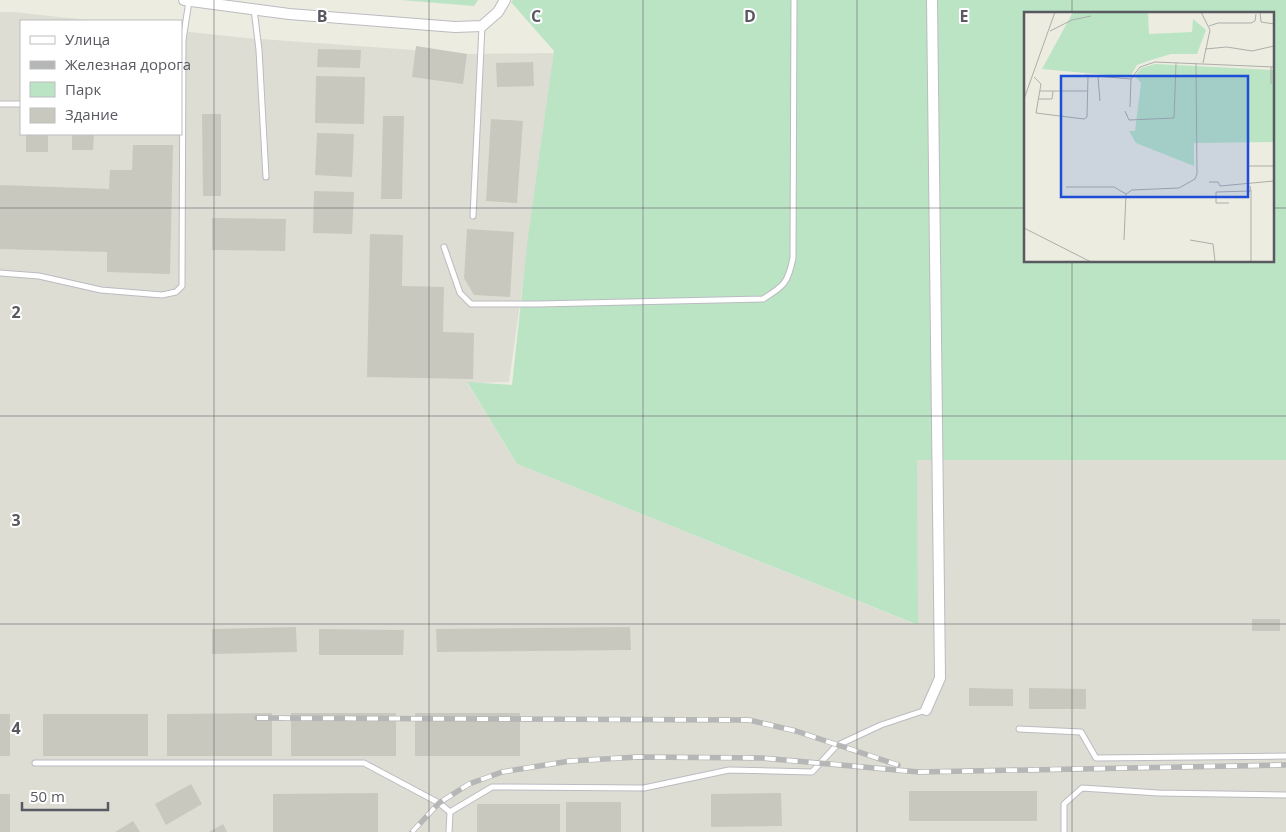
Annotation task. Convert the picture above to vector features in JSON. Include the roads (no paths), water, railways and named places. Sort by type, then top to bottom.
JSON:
[{"type":"street","points":[[184,0],[289,14],[456,27],[482,26],[498,12],[505,0]]},
{"type":"street","points":[[926,710],[940,678],[932,0]]},
{"type":"lane","points":[[444,247],[460,293],[471,304],[763,299],[781,288],[790,272],[793,258],[794,0]]},
{"type":"lane","points":[[0,273],[39,276],[101,290],[162,295],[176,292],[182,286],[182,40],[189,1]]},
{"type":"lane","points":[[254,9],[259,50],[266,177]]},
{"type":"lane","points":[[473,216],[482,26]]},
{"type":"lane","points":[[0,104],[20,104]]},
{"type":"lane","points":[[450,812],[492,787],[644,788],[729,770],[812,772],[836,746],[881,725],[926,710]]},
{"type":"lane","points":[[1019,730],[1082,732],[1096,758],[1286,756]]},
{"type":"lane","points":[[35,763],[364,763],[439,803],[450,812]]},
{"type":"lane","points":[[1064,832],[1064,804],[1082,788],[1158,793],[1286,794]]},
{"type":"lane","points":[[449,832],[450,812]]},
{"type":"railway","points":[[257,718],[749,720],[796,731],[898,765]]},
{"type":"railway","points":[[412,832],[439,803],[469,784],[502,772],[570,761],[638,757],[762,758],[919,772],[1286,765]]}]
